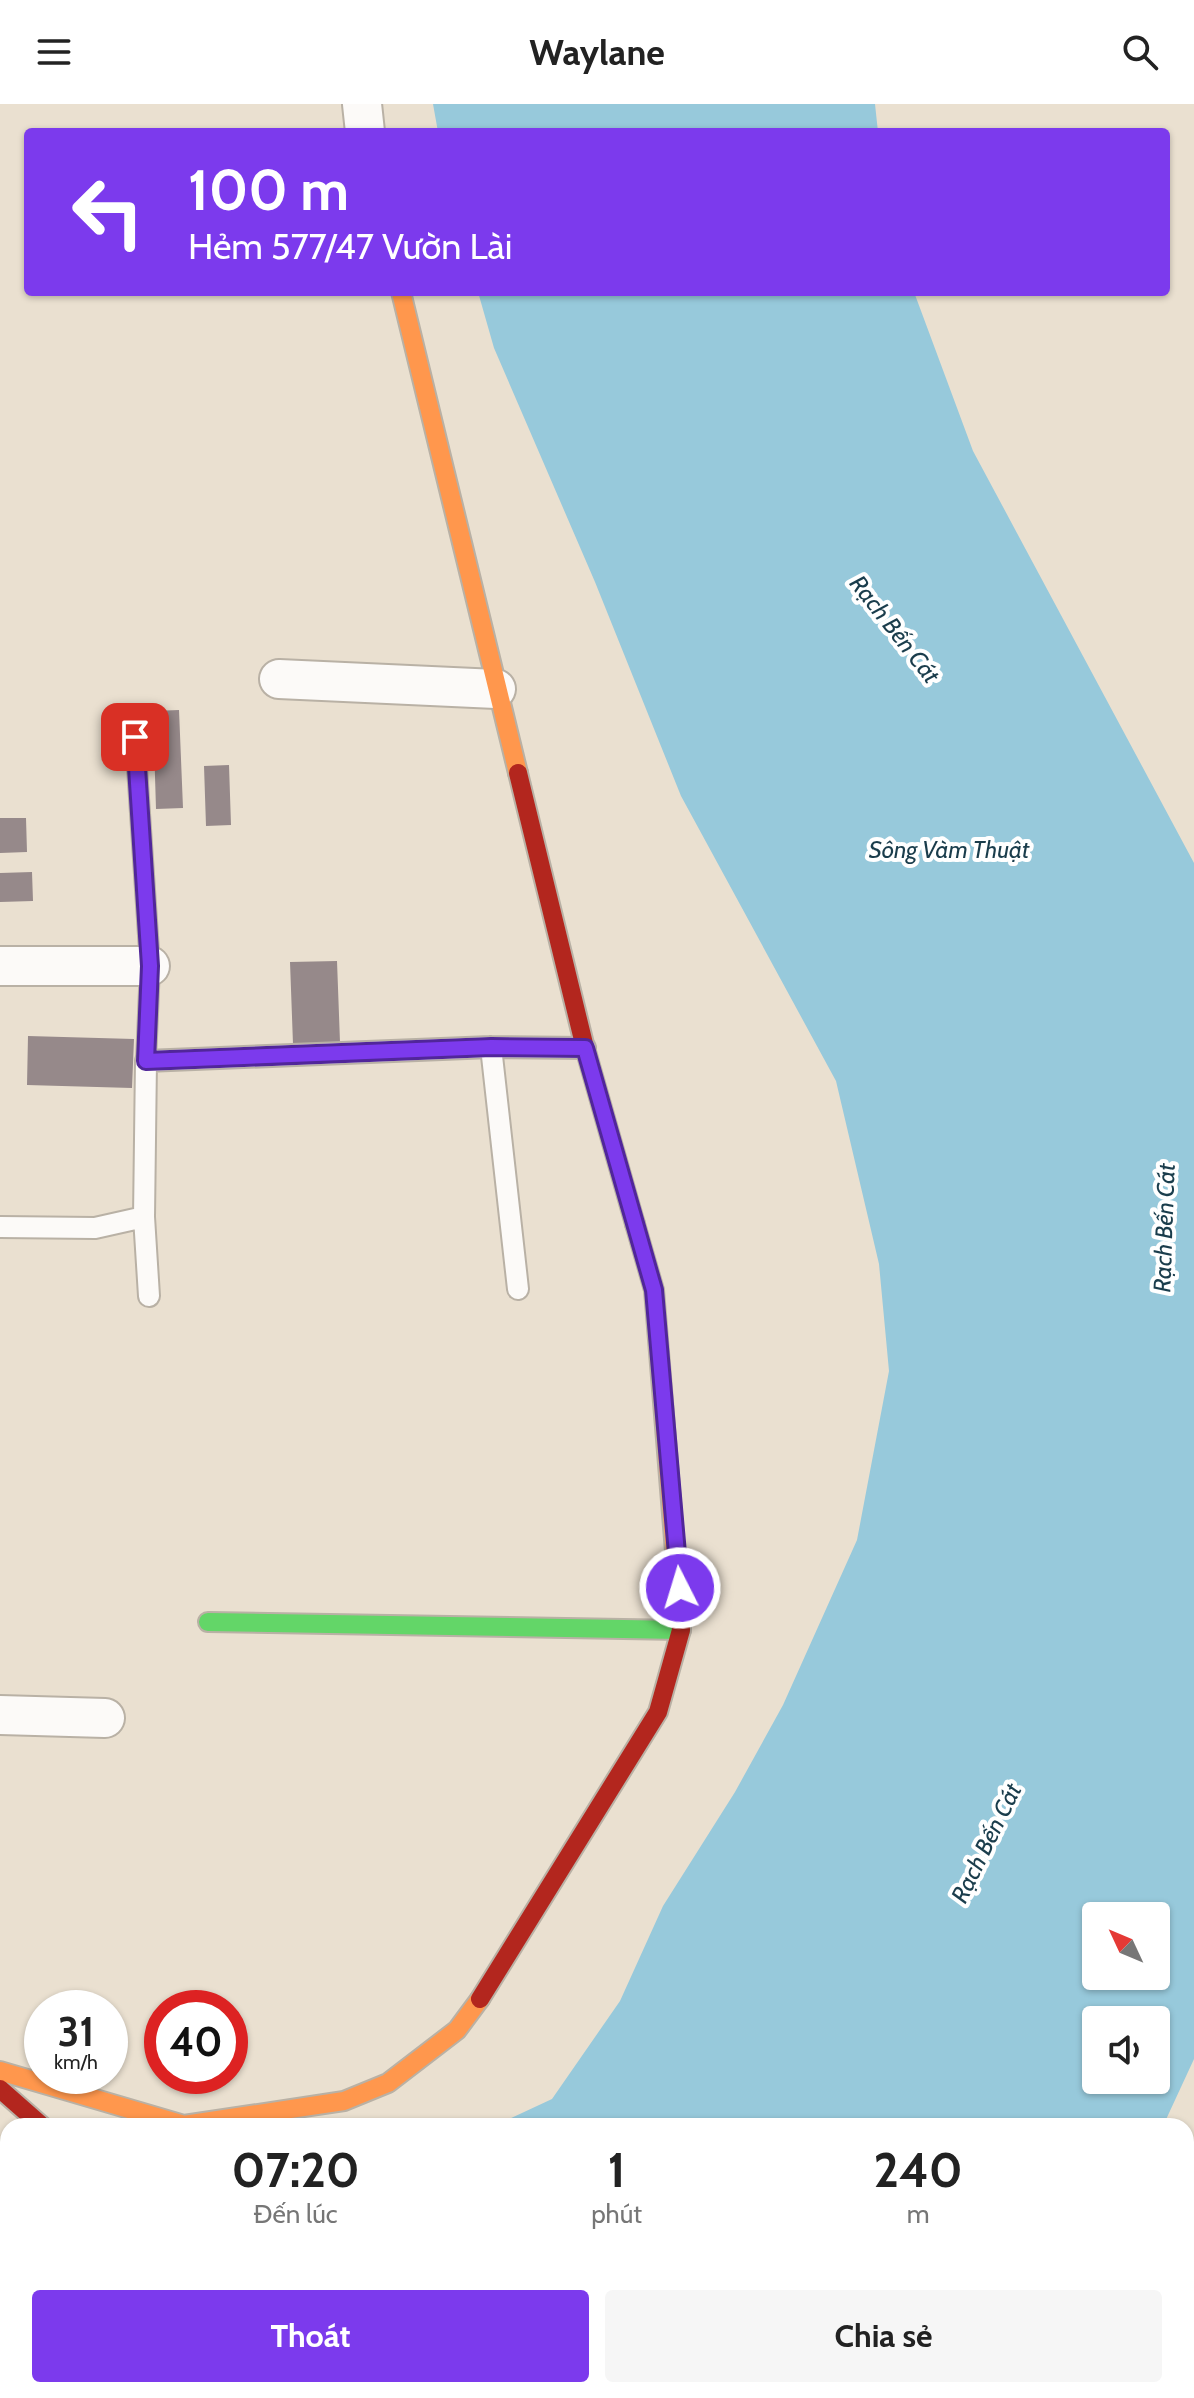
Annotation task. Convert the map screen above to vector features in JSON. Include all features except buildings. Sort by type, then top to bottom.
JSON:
[{"type":"street","points":[[362,104],[365,128]]},
{"type":"street","points":[[231,2118],[344,2101],[388,2083],[457,2030],[496,1978],[658,1712],[681,1630],[654,1290],[585,1048],[402,296]]},
{"type":"street","points":[[279,679],[496,689]]},
{"type":"street","points":[[135,737],[150,966],[146,1061]]},
{"type":"street","points":[[0,966],[150,966]]},
{"type":"street","points":[[208,1622],[681,1630]]},
{"type":"street","points":[[0,1715],[105,1718]]},
{"type":"street","points":[[0,2071],[24,2078]]},
{"type":"street","points":[[0,2089],[34,2118]]},
{"type":"street","points":[[58,2094],[81,2116]]},
{"type":"street","points":[[76,2094],[160,2118]]},
{"type":"lane","points":[[491,1047],[518,1289]]},
{"type":"lane","points":[[149,1296],[144,1217],[146,1061],[491,1047],[585,1048]]},
{"type":"lane","points":[[0,1227],[95,1228],[144,1217]]},
{"type":"water","points":[[433,104],[875,104],[878,128],[437,128]]},
{"type":"water","name":"Sông Vàm Thuật","points":[[479,296],[915,296],[973,451],[1194,863],[1194,2059],[1167,2118],[511,2118],[552,2099],[620,2001],[663,1906],[735,1792],[783,1705],[857,1540],[889,1371],[879,1264],[836,1081],[681,796],[595,582],[494,348]]},
{"type":"traffic: fast","points":[[208,1622],[681,1630]]},
{"type":"traffic: slow","points":[[402,296],[518,773]]},
{"type":"traffic: slow","points":[[135,737],[150,966],[146,1061]]},
{"type":"traffic: slow","points":[[635,1224],[654,1290],[679,1601]]},
{"type":"traffic: slow","points":[[231,2118],[344,2101],[388,2083],[457,2030],[480,1999]]},
{"type":"traffic: slow","points":[[0,2071],[160,2118]]},
{"type":"traffic: jam","points":[[518,773],[585,1048],[635,1224]]},
{"type":"traffic: jam","points":[[480,1999],[658,1712],[681,1630],[679,1601]]},
{"type":"traffic: jam","points":[[0,2089],[33,2118]]},
{"type":"route","points":[[135,737],[150,966],[146,1061],[491,1047],[585,1048],[654,1290],[680,1588]]},
{"type":"water label","name":"Rạch Bến Cát","points":[[895,629]]},
{"type":"water label","name":"Rạch Bến Cát","points":[[1164,1228]]},
{"type":"water label","name":"Rạch Bến Cát","points":[[986,1843]]}]
